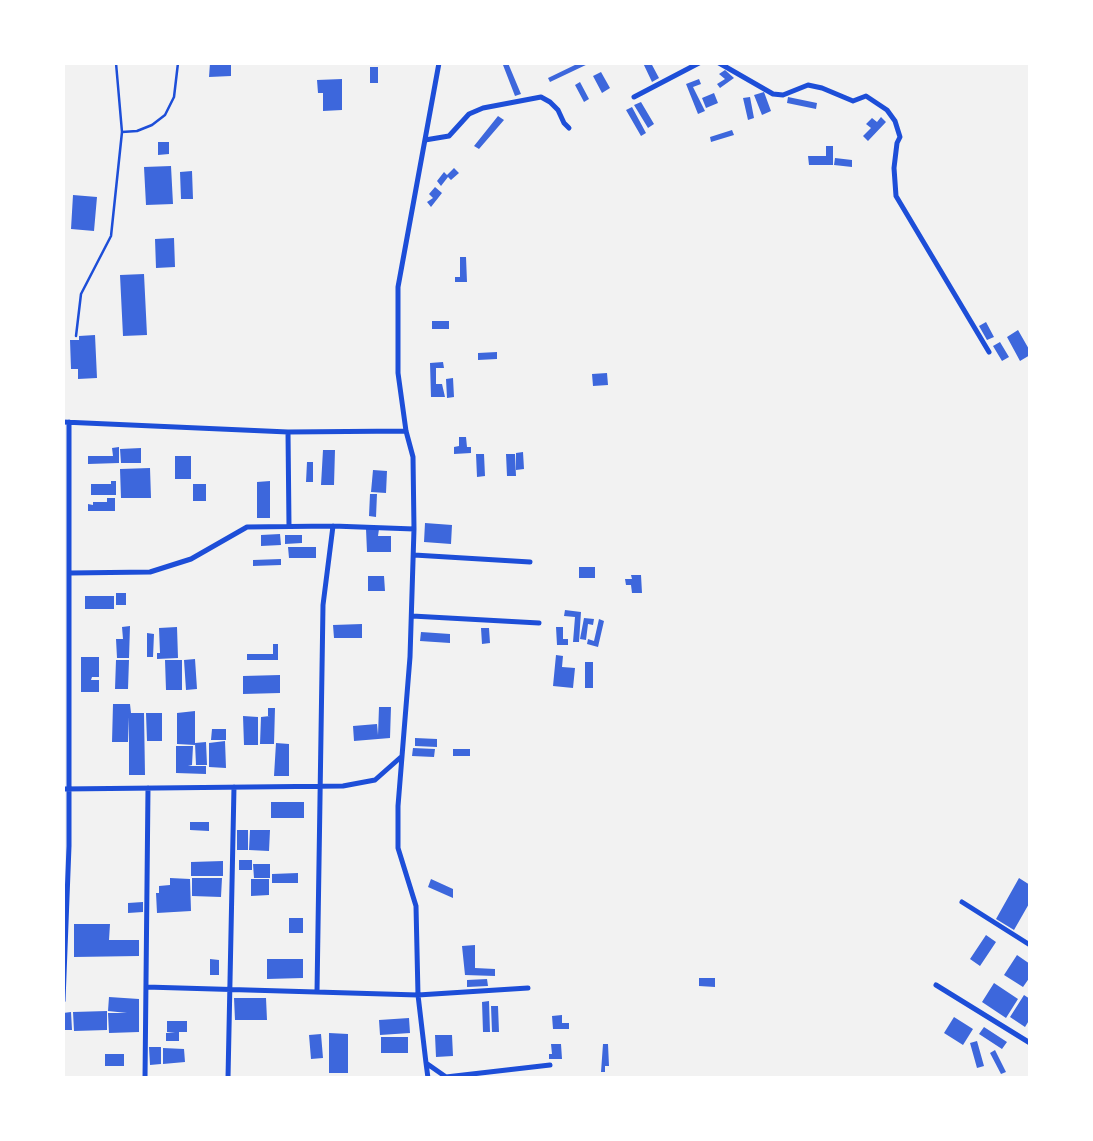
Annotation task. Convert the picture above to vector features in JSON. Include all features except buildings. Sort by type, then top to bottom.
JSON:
[{"type":"street","points":[[428,1078],[418,995],[416,906],[398,848],[398,806],[412,616],[414,528],[413,457],[406,431],[398,373],[398,287],[439,63]]},
{"type":"street","points":[[634,97],[699,63]]},
{"type":"street","points":[[719,63],[773,94],[783,95],[808,85],[853,101],[866,96],[887,110],[895,121],[900,137],[894,168],[896,196],[989,352]]},
{"type":"street","points":[[425,141],[449,136],[469,114],[483,108],[541,97],[558,110],[569,128]]},
{"type":"street","points":[[63,1001],[69,846],[65,789],[71,525],[66,422],[288,432],[406,431]]},
{"type":"street","points":[[288,432],[289,526]]},
{"type":"street","points":[[63,524],[71,525]]},
{"type":"street","points":[[317,992],[323,605],[332,526]]},
{"type":"street","points":[[70,573],[150,572],[191,559],[247,527],[414,528]]},
{"type":"street","points":[[414,555],[530,562]]},
{"type":"street","points":[[412,616],[539,623]]},
{"type":"street","points":[[65,789],[343,786],[375,780],[402,756]]},
{"type":"street","points":[[228,1078],[234,787]]},
{"type":"street","points":[[145,1078],[148,788]]},
{"type":"street","points":[[962,902],[1030,945]]},
{"type":"street","points":[[936,985],[1030,1043]]},
{"type":"street","points":[[146,987],[418,995],[528,988]]},
{"type":"street","points":[[426,1063],[446,1077],[550,1065]]},
{"type":"lane","points":[[76,336],[81,294],[111,236],[122,132],[116,63]]},
{"type":"lane","points":[[122,132],[137,131],[152,125],[165,114],[174,97],[178,63]]}]
